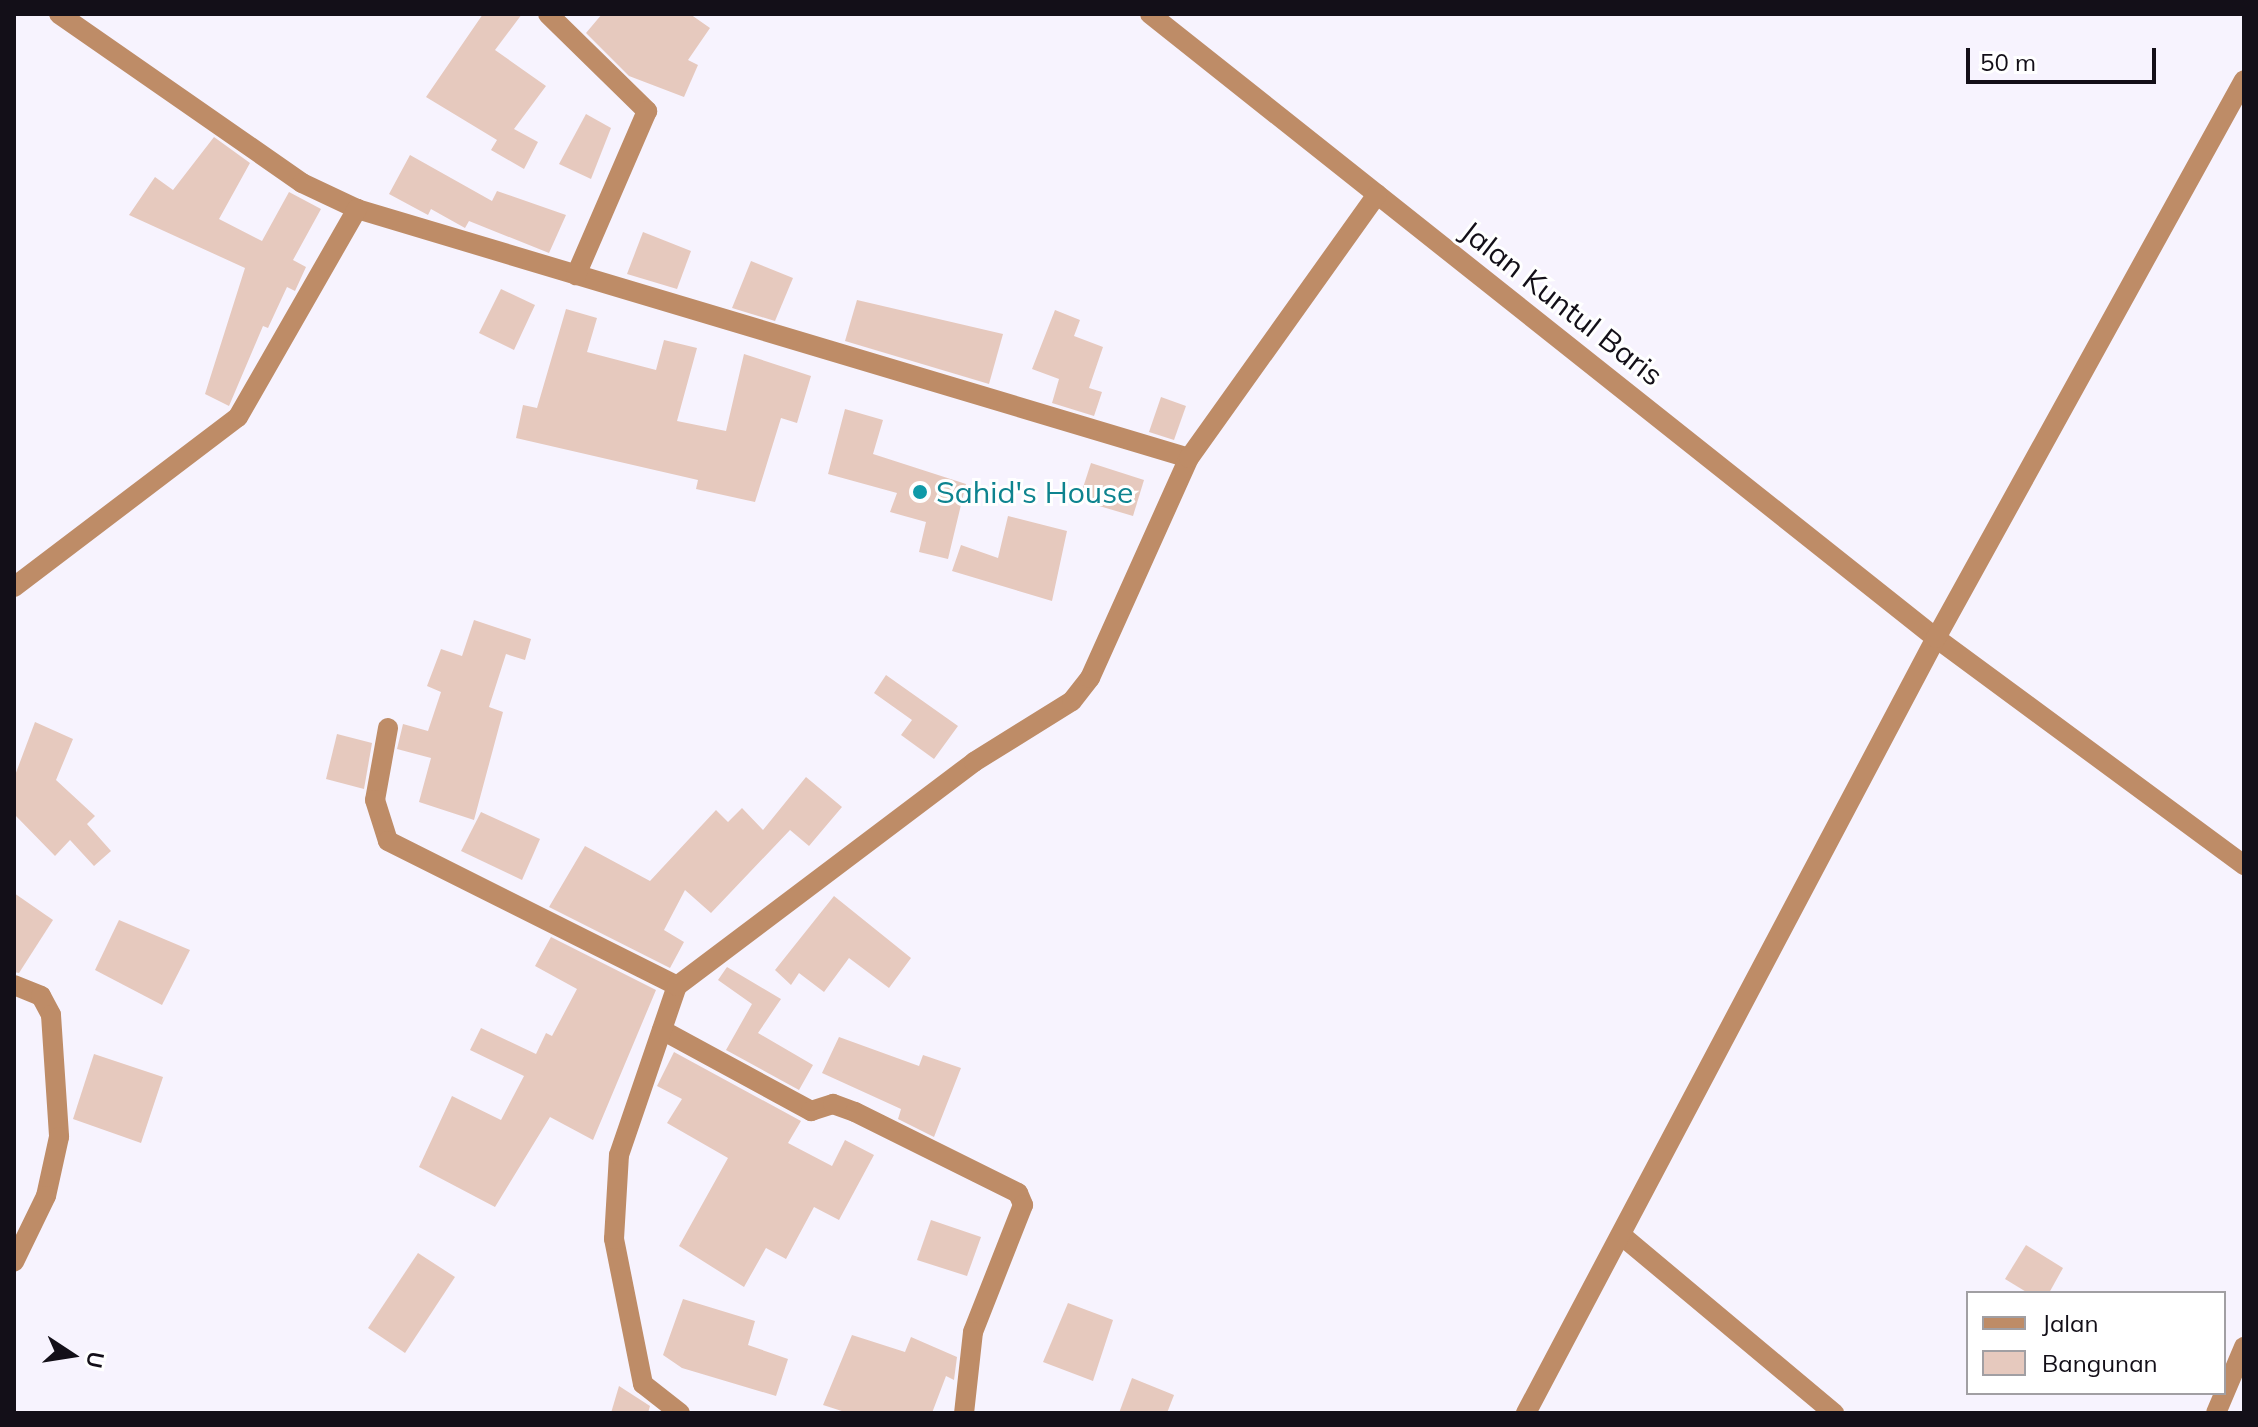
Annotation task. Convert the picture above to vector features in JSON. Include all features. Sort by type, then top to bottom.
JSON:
[{"type":"street","points":[[59,14],[302,183],[357,209],[1189,458]]},
{"type":"street","points":[[548,14],[647,111],[576,275]]},
{"type":"street","name":"Jalan Kuntul Baris","points":[[1150,14],[1936,638],[2244,865]]},
{"type":"street","points":[[1526,1413],[1936,638],[2244,80]]},
{"type":"street","points":[[680,1413],[643,1384],[614,1239],[619,1155],[677,986],[974,762],[1072,701],[1090,678],[1189,458],[1377,194]]},
{"type":"street","points":[[14,587],[238,417],[357,209]]},
{"type":"street","points":[[388,728],[375,800],[388,841],[677,986]]},
{"type":"street","points":[[14,985],[41,996],[51,1015],[59,1137],[46,1196],[14,1262]]},
{"type":"street","points":[[662,1030],[811,1111],[833,1104],[855,1112],[1018,1193],[1023,1205],[973,1332],[964,1413]]},
{"type":"street","points":[[1621,1235],[1834,1413]]},
{"type":"street","points":[[2226,1389],[2244,1347]]},
{"type":"building","points":[[483,14],[522,14],[495,50],[546,86],[514,129],[538,142],[524,169],[491,150],[497,140],[426,97]]},
{"type":"building","points":[[602,14],[690,14],[710,28],[688,60],[698,65],[684,97],[629,76],[586,33]]},
{"type":"building","points":[[586,114],[611,128],[591,179],[559,164]]},
{"type":"building","points":[[214,137],[250,163],[219,219],[262,241],[289,192],[321,209],[293,260],[306,267],[295,291],[287,287],[268,328],[263,326],[229,406],[205,394],[245,268],[129,215],[155,177],[173,190]]},
{"type":"building","points":[[410,155],[492,201],[497,191],[566,215],[549,253],[469,221],[465,228],[431,209],[428,215],[389,194]]},
{"type":"building","points":[[643,232],[691,251],[677,289],[627,274]]},
{"type":"building","points":[[751,261],[793,278],[775,321],[732,308]]},
{"type":"building","points":[[501,289],[535,305],[514,350],[479,333]]},
{"type":"building","points":[[857,300],[1003,334],[989,384],[845,341]]},
{"type":"building","points":[[566,309],[597,318],[587,352],[656,370],[664,340],[697,348],[677,421],[726,431],[744,354],[811,376],[797,423],[781,418],[755,502],[696,489],[698,480],[516,438],[523,405],[537,408]]},
{"type":"building","points":[[1055,310],[1080,320],[1074,336],[1103,347],[1089,388],[1102,392],[1094,416],[1052,403],[1059,379],[1032,369]]},
{"type":"building","points":[[1161,397],[1186,406],[1174,440],[1149,432]]},
{"type":"building","points":[[845,409],[883,420],[873,454],[966,484],[948,559],[919,552],[926,522],[890,512],[897,493],[828,474]]},
{"type":"building","points":[[1091,463],[1144,480],[1133,516],[1079,500]]},
{"type":"building","points":[[1008,516],[1067,531],[1052,601],[952,571],[961,545],[998,558]]},
{"type":"building","points":[[474,620],[531,639],[525,660],[506,654],[489,707],[503,712],[474,820],[419,802],[431,758],[397,749],[403,724],[428,731],[441,692],[427,686],[441,649],[462,656]]},
{"type":"building","points":[[886,675],[958,726],[934,759],[901,735],[912,720],[874,693]]},
{"type":"building","points":[[35,722],[73,739],[56,780],[95,816],[87,824],[111,851],[94,866],[70,840],[55,856],[14,814],[14,778]]},
{"type":"building","points":[[337,734],[372,743],[364,789],[326,779]]},
{"type":"building","points":[[806,777],[842,807],[809,846],[790,830],[711,913],[685,890],[664,930],[684,942],[670,968],[549,907],[585,846],[650,881],[716,810],[728,822],[742,808],[763,830]]},
{"type":"building","points":[[481,812],[540,839],[522,880],[461,851]]},
{"type":"building","points":[[14,893],[53,920],[19,973],[14,972]]},
{"type":"building","points":[[834,896],[911,958],[889,988],[849,958],[824,992],[799,973],[791,985],[775,970]]},
{"type":"building","points":[[119,920],[190,950],[162,1005],[95,970]]},
{"type":"building","points":[[551,937],[656,990],[593,1140],[550,1117],[495,1207],[419,1167],[452,1096],[501,1120],[524,1076],[470,1050],[481,1028],[536,1054],[546,1033],[552,1036],[577,989],[535,966]]},
{"type":"building","points":[[727,967],[781,999],[758,1033],[813,1065],[799,1090],[726,1050],[752,1004],[718,980]]},
{"type":"building","points":[[839,1037],[919,1066],[923,1055],[961,1068],[934,1137],[898,1119],[901,1109],[822,1073]]},
{"type":"building","points":[[674,1052],[801,1121],[788,1143],[832,1166],[845,1140],[874,1155],[839,1220],[814,1207],[786,1259],[766,1248],[744,1287],[679,1246],[728,1158],[667,1123],[682,1099],[657,1086]]},
{"type":"building","points":[[94,1054],[163,1077],[141,1143],[73,1119]]},
{"type":"building","points":[[931,1220],[981,1237],[967,1276],[917,1260]]},
{"type":"building","points":[[2026,1245],[2063,1268],[2050,1291],[2025,1291],[2005,1279]]},
{"type":"building","points":[[418,1253],[455,1277],[405,1353],[368,1328]]},
{"type":"building","points":[[683,1299],[755,1321],[748,1345],[788,1359],[776,1396],[682,1368],[663,1355]]},
{"type":"building","points":[[1068,1303],[1113,1320],[1093,1381],[1043,1362]]},
{"type":"building","points":[[852,1335],[905,1352],[911,1337],[957,1357],[954,1380],[946,1376],[932,1413],[848,1413],[823,1405]]},
{"type":"building","points":[[1132,1378],[1174,1395],[1167,1413],[1119,1413]]},
{"type":"building","points":[[619,1386],[650,1406],[648,1413],[611,1413]]},
{"type":"place","name":"Sahid's House","points":[[920,492]]}]
